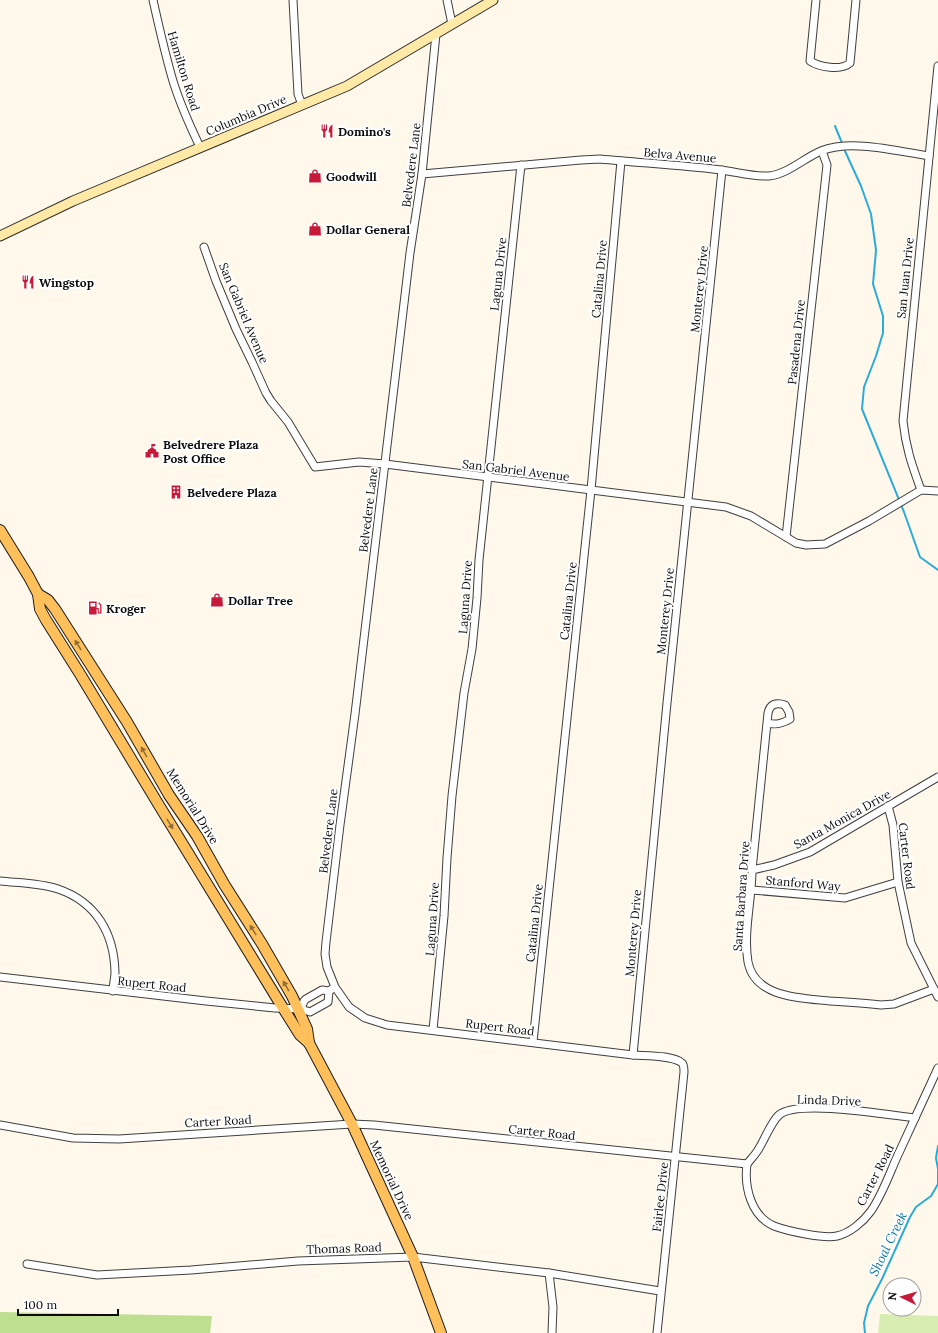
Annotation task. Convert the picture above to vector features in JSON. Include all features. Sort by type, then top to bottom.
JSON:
[{"type":"main road","name":"Columbia Drive","points":[[0,236],[73,201],[347,86],[493,0]]},
{"type":"main road","name":"Memorial Drive","points":[[0,530],[38,594],[40,609],[46,620],[300,1035],[309,1043]]},
{"type":"main road","name":"Memorial Drive","points":[[38,594],[48,600],[116,705],[169,795],[196,836],[300,1009],[307,1029],[309,1043],[352,1124],[413,1257],[441,1333]]},
{"type":"street","name":"Hamilton Road","points":[[153,0],[174,83],[185,114],[200,147]]},
{"type":"street","points":[[293,0],[298,94],[302,105]]},
{"type":"street","points":[[447,0],[452,24]]},
{"type":"street","points":[[816,0],[810,61],[813,64],[834,68],[846,66],[850,63],[856,0]]},
{"type":"street","name":"Belvedere Lane","points":[[332,989],[327,967],[326,942],[355,714],[409,261],[422,174],[436,34]]},
{"type":"street","name":"San Juan Drive","points":[[922,490],[910,460],[905,442],[903,422],[938,66]]},
{"type":"street","name":"Belva Avenue","points":[[422,174],[600,159],[722,170],[756,176],[770,176],[781,173],[822,151],[836,147],[857,146],[882,148],[928,156]]},
{"type":"street","name":"Pasadena Drive","points":[[786,537],[827,165],[822,151]]},
{"type":"street","name":"Catalina Drive","points":[[533,1042],[591,490],[621,161]]},
{"type":"street","name":"Laguna Drive","points":[[433,1030],[444,916],[452,796],[464,693],[472,649],[479,560],[521,165]]},
{"type":"street","name":"Monterey Drive","points":[[633,1054],[652,852],[722,170]]},
{"type":"street","name":"San Gabriel Avenue","points":[[204,247],[236,329],[266,393],[271,402],[288,422],[315,467],[359,462],[385,464],[726,507],[751,516],[796,543],[806,545],[825,544],[869,521],[922,490]]},
{"type":"street","points":[[922,490],[938,491]]},
{"type":"street","name":"Santa Barbara Drive","points":[[767,723],[747,931],[748,963],[754,978],[766,988],[780,994],[796,998],[881,1005],[894,1004],[934,990]]},
{"type":"street","name":"Santa Monica Drive","points":[[752,870],[774,865],[810,852],[938,777]]},
{"type":"street","name":"Carter Road","points":[[888,806],[892,825],[898,882],[911,943],[938,997]]},
{"type":"street","points":[[0,881],[57,888],[84,902],[99,917],[107,932],[112,951],[115,973],[113,991]]},
{"type":"street","name":"Stanford Way","points":[[752,890],[845,898],[898,882]]},
{"type":"street","name":"Rupert Road","points":[[0,977],[113,991],[300,1009],[310,1012],[328,1002],[332,989],[349,1006],[366,1018],[387,1025],[668,1058],[682,1063]]},
{"type":"street","points":[[300,1009],[306,999],[322,990],[332,989]]},
{"type":"street","name":"Fairlee Drive","points":[[657,1333],[660,1290],[684,1072],[682,1063]]},
{"type":"street","name":"Carter Road","points":[[0,1125],[73,1138],[119,1139],[352,1124],[747,1164],[746,1180],[752,1203],[759,1215],[768,1223],[794,1232],[836,1236],[861,1223],[870,1212],[882,1190],[938,1068]]},
{"type":"street","name":"Linda Drive","points":[[747,1164],[757,1152],[779,1115],[790,1110],[804,1108],[839,1109],[915,1118]]},
{"type":"street","name":"Thomas Road","points":[[27,1264],[97,1275],[191,1270],[298,1261],[413,1257],[549,1273],[660,1290]]},
{"type":"street","points":[[549,1273],[553,1307],[552,1333]]},
{"type":"green space","points":[[0,1312],[212,1316],[210,1333],[0,1333]]},
{"type":"green space","points":[[880,1314],[882,1314],[882,1317],[938,1316],[938,1333],[878,1333]]},
{"type":"waterway","points":[[835,126],[842,143]]},
{"type":"waterway","points":[[845,151],[861,186],[871,214],[876,250],[873,284],[883,316],[883,333],[864,387],[862,409],[904,512],[920,557],[938,570]]},
{"type":"waterway","name":"Shoal Creek","points":[[938,1146],[936,1158],[938,1169]]},
{"type":"waterway","name":"Shoal Creek","points":[[865,1333],[864,1323],[868,1306],[910,1217],[916,1207],[931,1196],[938,1184],[938,1170]]},
{"type":"place","name":"Domino's","points":[[327,131]]},
{"type":"place","name":"Goodwill","points":[[315,176]]},
{"type":"place","name":"Dollar General","points":[[315,229]]},
{"type":"place","name":"Wingstop","points":[[28,282]]},
{"type":"place","name":"Belvedrere Plaza Post Office","points":[[152,451]]},
{"type":"place","name":"Belvedere Plaza","points":[[176,492]]},
{"type":"place","name":"Dollar Tree","points":[[217,600]]},
{"type":"place","name":"Kroger","points":[[95,608]]}]
